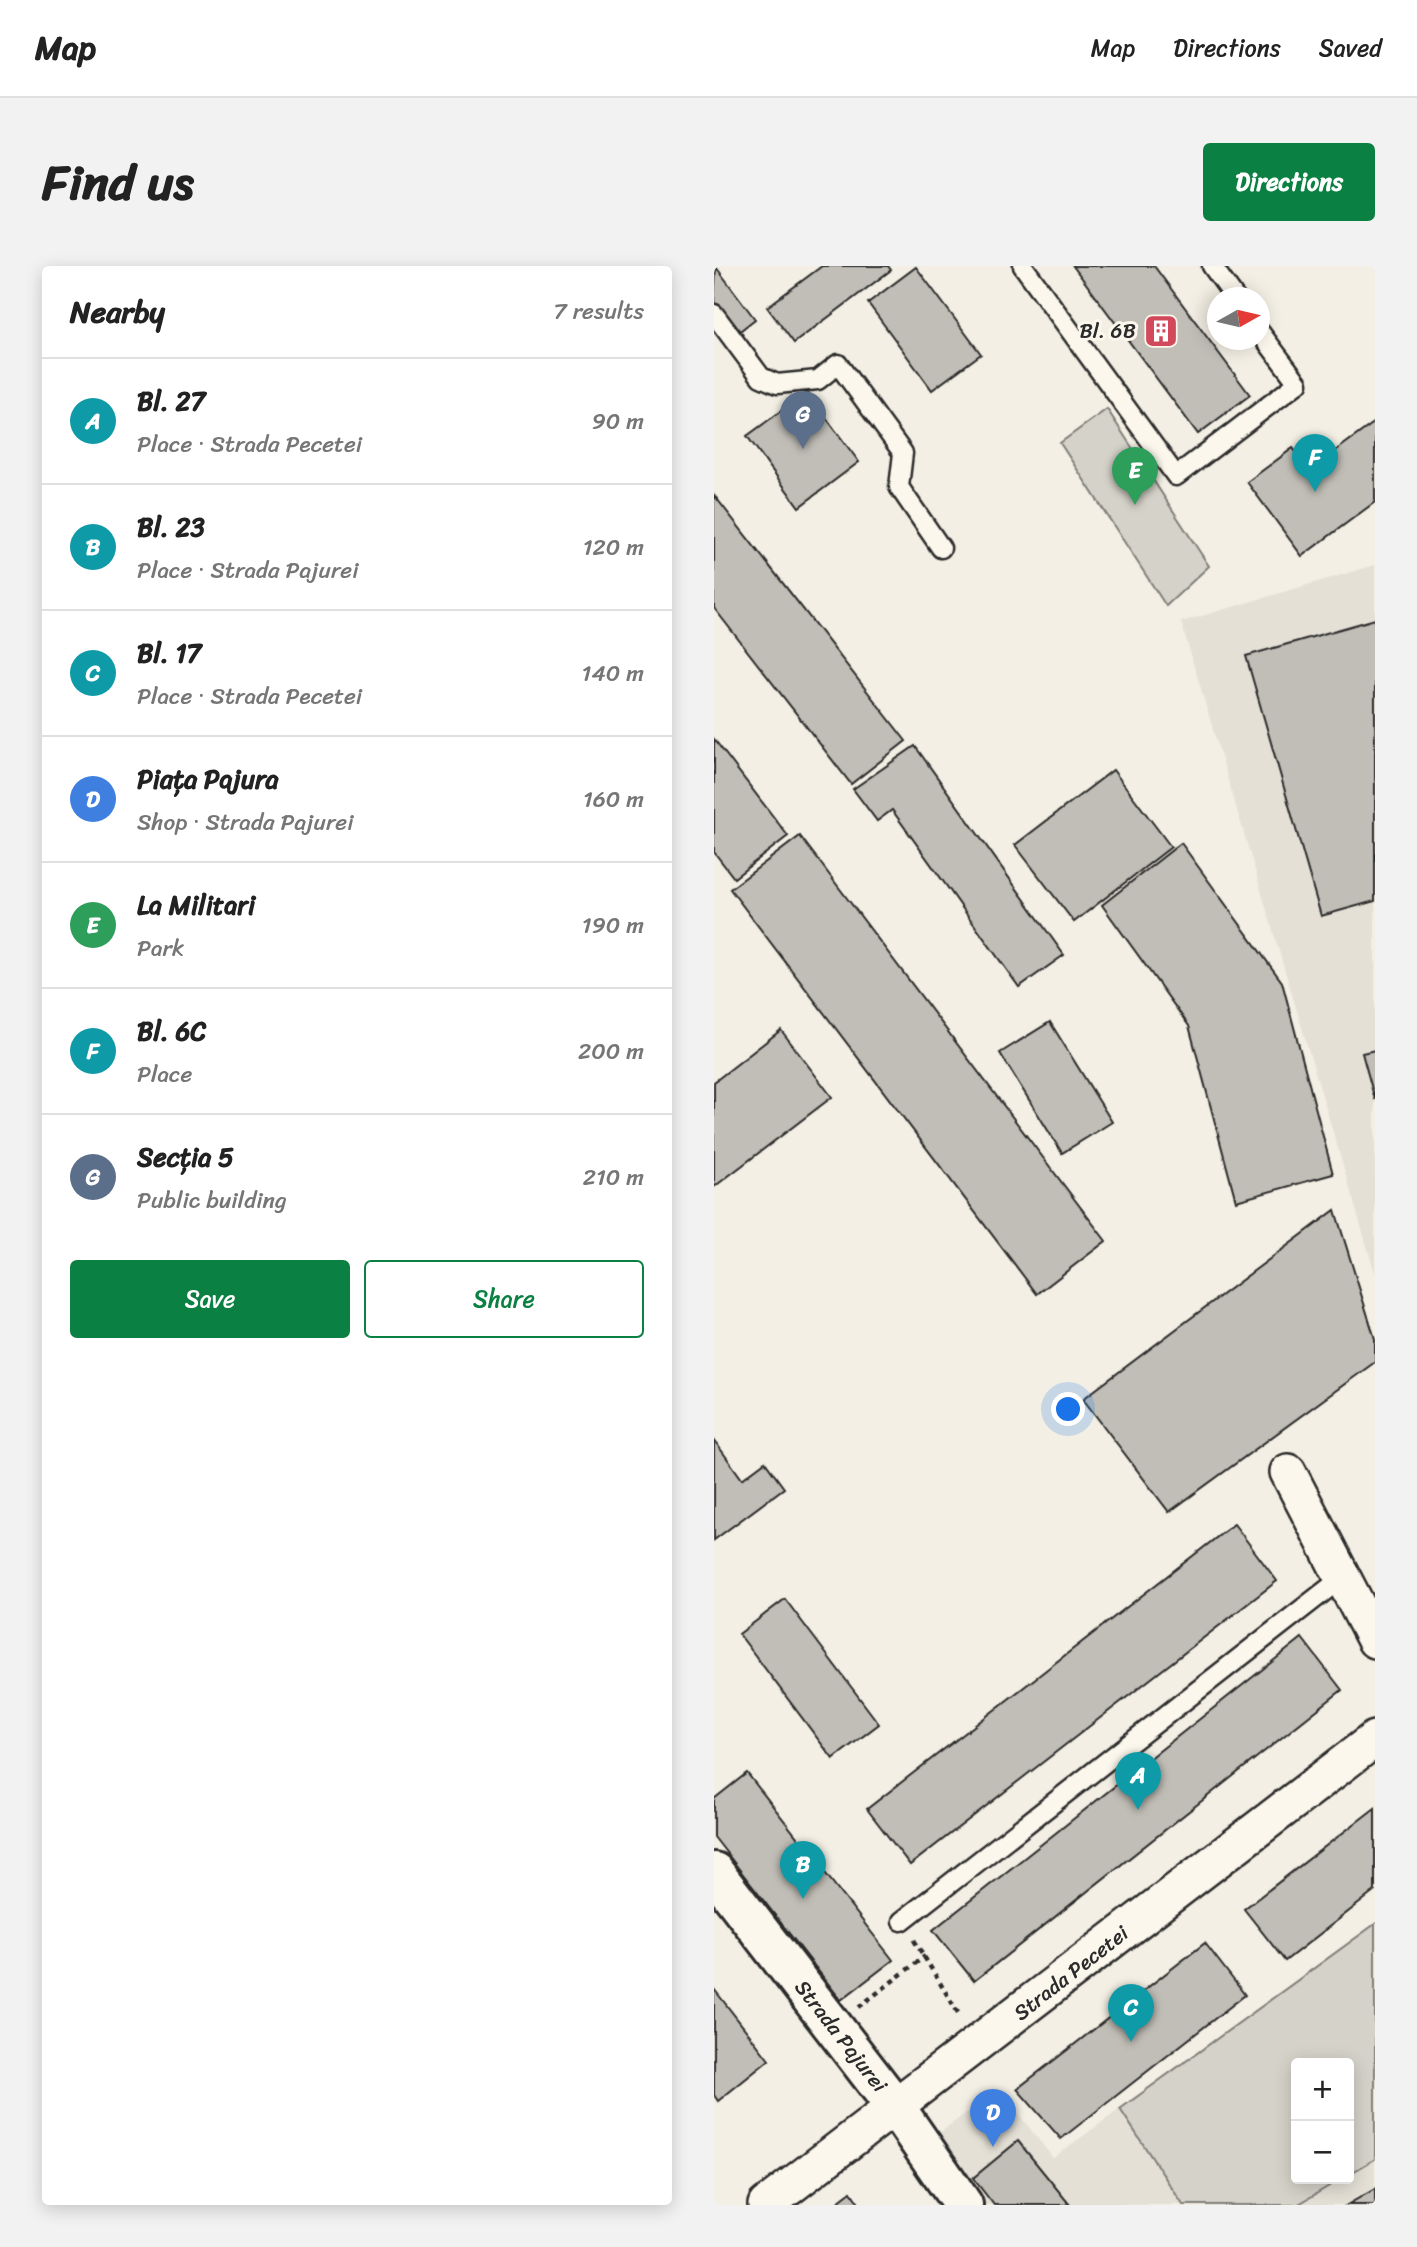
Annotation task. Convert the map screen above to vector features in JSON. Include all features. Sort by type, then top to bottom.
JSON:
[{"type":"street","points":[[1288,1472],[1375,1640]]},
{"type":"street","name":"Strada Pecetei","points":[[766,2205],[1375,1739]]},
{"type":"street","name":"Strada Pajurei","points":[[714,1872],[896,2108],[964,2205]]},
{"type":"lane","points":[[1023,266],[1176,475],[1298,383],[1270,346]]},
{"type":"lane","points":[[1212,266],[1227,287]]},
{"type":"lane","points":[[714,314],[761,377],[777,384],[818,380],[838,364],[903,453],[899,487],[941,548]]},
{"type":"lane","points":[[902,1921],[1343,1577]]},
{"type":"path","points":[[902,1921],[953,1998],[975,2047]]},
{"type":"path","points":[[834,2027],[925,1956]]},
{"type":"shaded area","points":[[1107,409],[1209,566],[1166,606],[1060,443]]},
{"type":"shaded area","points":[[1375,565],[1375,1273],[1181,622]]},
{"type":"shaded area","points":[[1375,1924],[1375,2159],[1354,2171],[1354,2058],[1291,2058],[1291,2184],[1333,2184],[1297,2205],[1183,2205],[1120,2109]]},
{"type":"shaded area","points":[[999,2089],[1053,2158],[1120,2109],[1183,2205],[981,2205],[935,2136]]},
{"type":"shaded area","points":[[1375,2159],[1375,2205],[1297,2205],[1333,2184],[1354,2184],[1354,2171]]},
{"type":"building","points":[[822,266],[888,266],[891,270],[794,343],[767,307]]},
{"type":"building","name":"Bl. 6B","points":[[1073,266],[1154,266],[1207,337],[1207,350],[1217,350],[1250,395],[1198,434]]},
{"type":"building","points":[[716,267],[755,319],[736,334],[714,304]]},
{"type":"building","points":[[916,267],[981,354],[932,390],[868,303]]},
{"type":"building","points":[[807,392],[859,462],[799,507],[747,436]]},
{"type":"building","points":[[1375,422],[1375,502],[1302,556],[1247,482],[1293,448],[1309,470]]},
{"type":"building","points":[[714,495],[906,741],[851,784],[714,608]]},
{"type":"building","points":[[1375,619],[1375,901],[1321,916],[1246,656]]},
{"type":"building","points":[[714,739],[788,836],[734,878],[714,852]]},
{"type":"building","points":[[915,746],[1064,955],[1019,987],[892,810],[877,821],[853,789]]},
{"type":"building","points":[[1113,770],[1171,847],[1074,922],[1015,845]]},
{"type":"building","points":[[800,836],[1106,1241],[1037,1294],[730,889]]},
{"type":"building","points":[[1181,843],[1282,982],[1333,1174],[1236,1201],[1189,1026],[1102,905]]},
{"type":"building","points":[[1050,1022],[1112,1122],[1062,1153],[1000,1053]]},
{"type":"building","points":[[781,1030],[832,1097],[714,1187],[714,1082]]},
{"type":"building","points":[[1375,1050],[1375,1100],[1362,1053]]},
{"type":"building","points":[[1335,1210],[1375,1339],[1375,1362],[1169,1512],[1083,1399]]},
{"type":"building","points":[[714,1440],[742,1479],[765,1462],[784,1488],[714,1540]]},
{"type":"building","points":[[1234,1524],[1277,1581],[910,1865],[867,1809]]},
{"type":"building","points":[[785,1599],[879,1724],[833,1759],[739,1634]]},
{"type":"building","points":[[1302,1638],[1342,1690],[974,1981],[933,1930]]},
{"type":"building","points":[[747,1773],[893,1960],[841,2000],[714,1837],[714,1799]]},
{"type":"building","points":[[1375,1808],[1375,1891],[1285,1961],[1244,1909]]},
{"type":"building","points":[[1205,1943],[1245,1995],[1061,2139],[1017,2089]]},
{"type":"building","points":[[714,1989],[769,2060],[718,2101],[714,2095]]},
{"type":"building","points":[[1018,2141],[1070,2205],[994,2205],[973,2178]]},
{"type":"building","points":[[1375,2189],[1375,2205],[1347,2205]]},
{"type":"building","points":[[851,2192],[860,2205],[834,2205]]},
{"type":"place","name":"Bl. 6B","points":[[1161,331]]},
{"type":"place","name":"Secția 5","points":[[803,449]]},
{"type":"place","name":"Bl. 6C","points":[[1315,492]]},
{"type":"place","name":"La Militari","points":[[1135,505]]},
{"type":"place","name":"Bl. 27","points":[[1138,1810]]},
{"type":"place","name":"Bl. 23","points":[[803,1899]]},
{"type":"place","name":"Bl. 17","points":[[1131,2042]]},
{"type":"place","name":"Piața Pajura","points":[[993,2147]]}]
